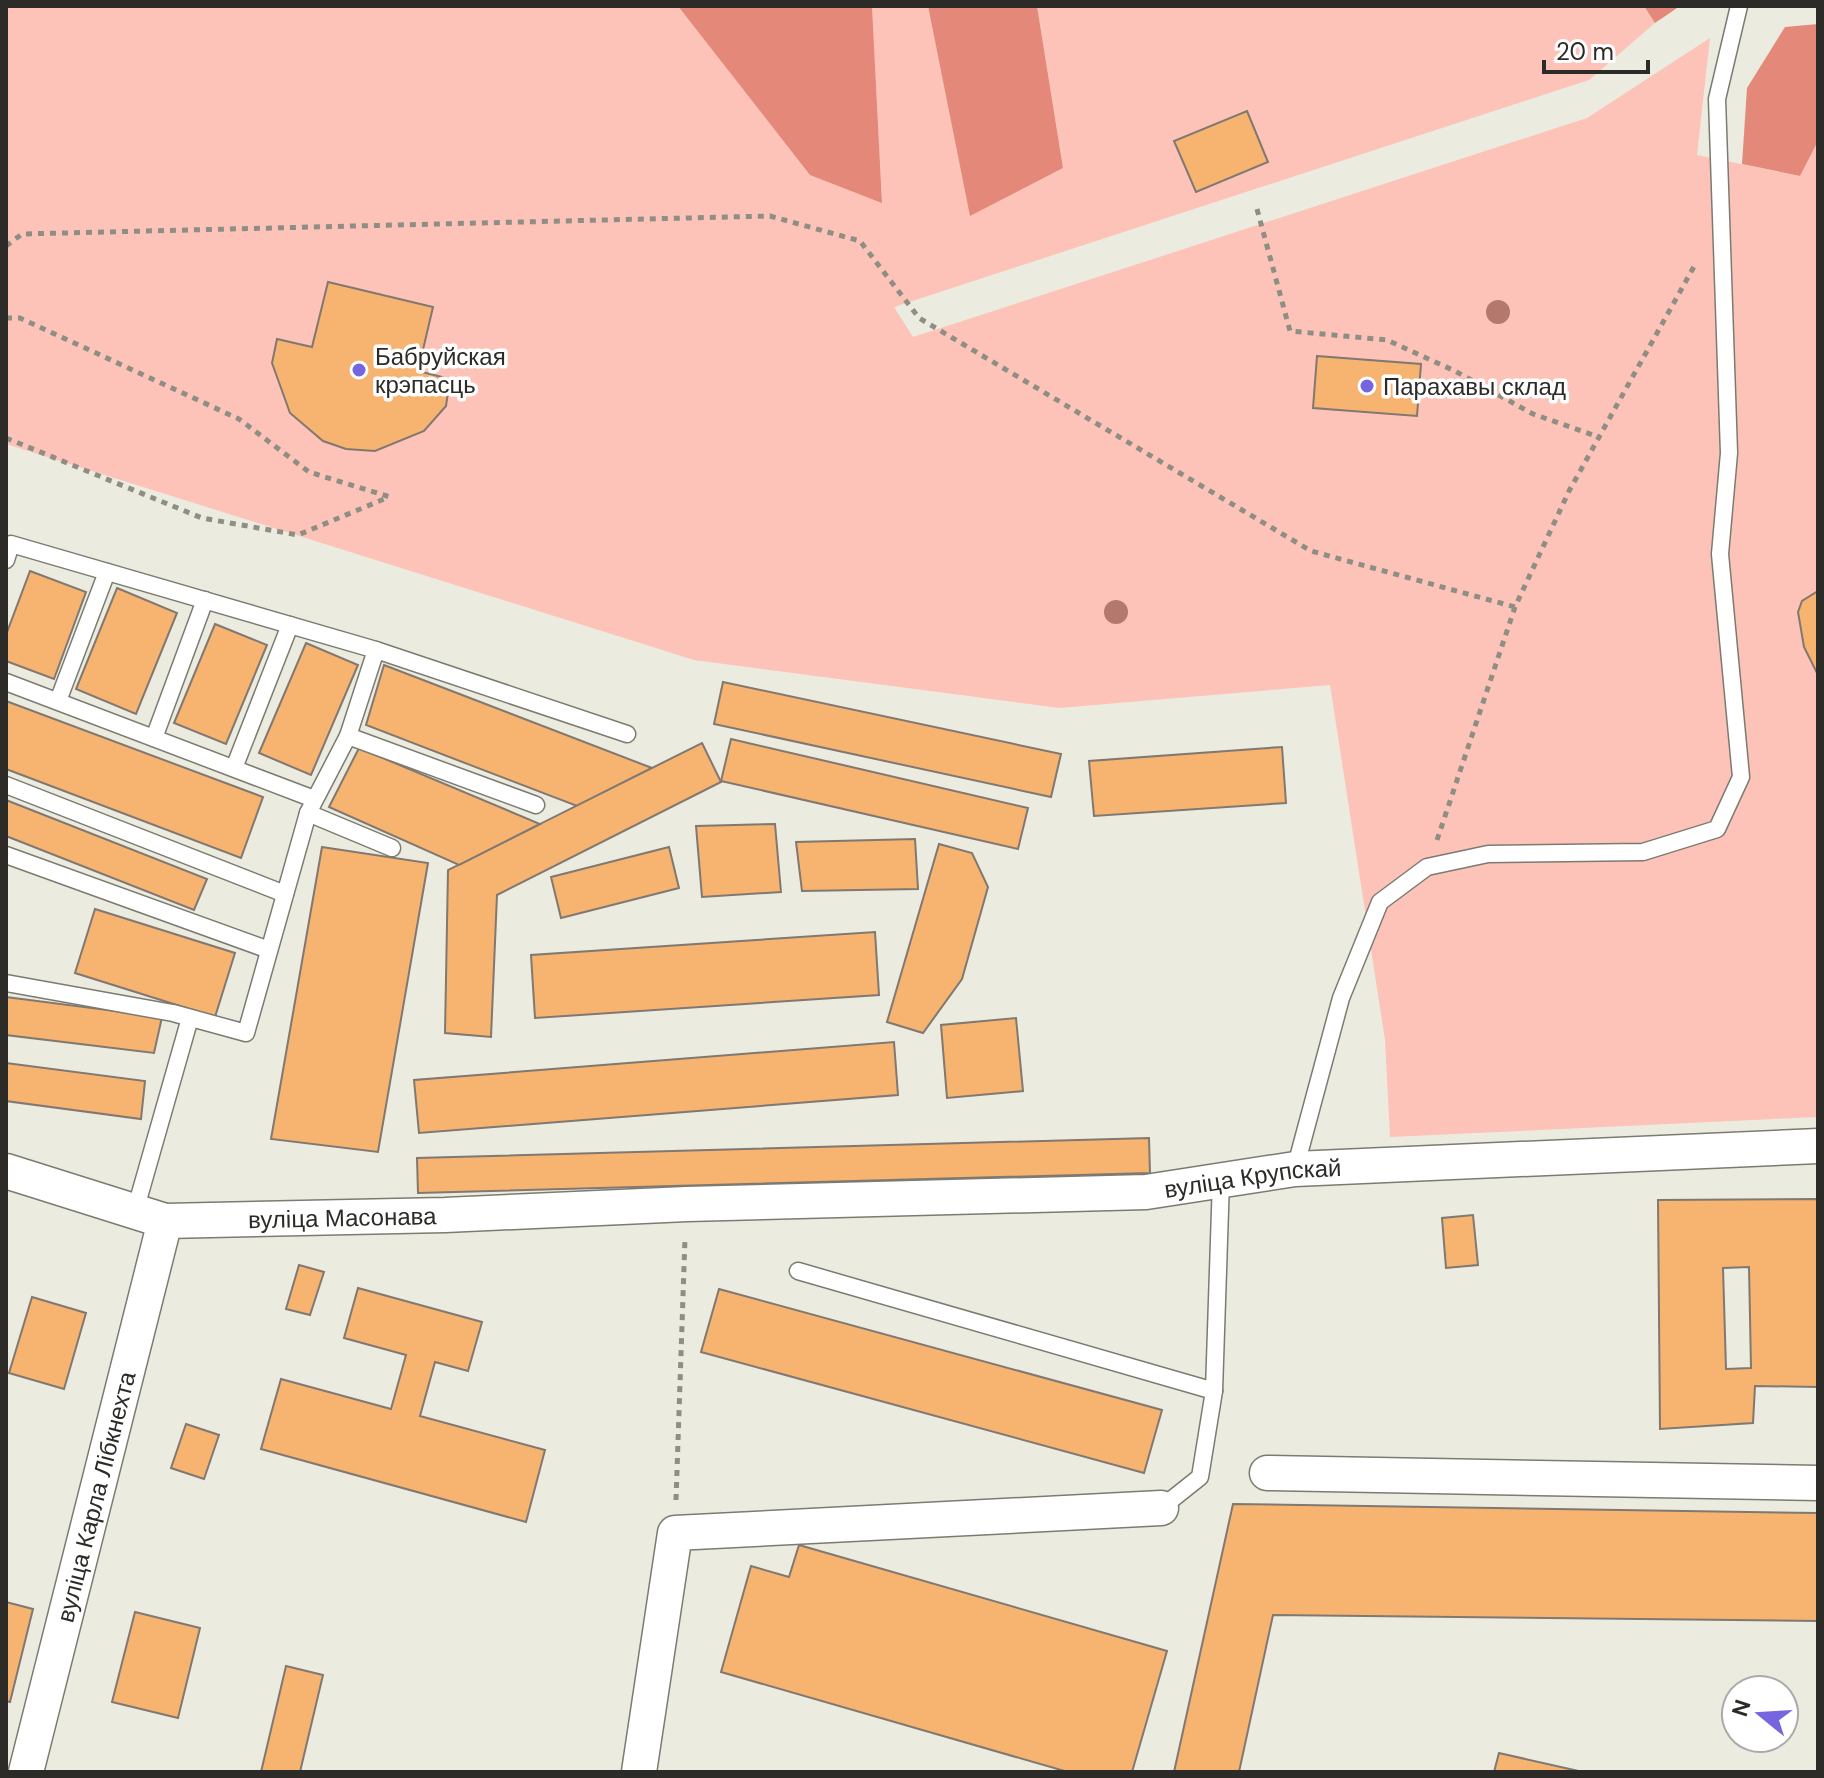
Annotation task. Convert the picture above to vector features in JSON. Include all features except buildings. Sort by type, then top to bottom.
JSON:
[{"type":"street","name":"вуліца Крупскай","points":[[687,1204],[1146,1192],[1295,1169],[1818,1146]]},
{"type":"street","name":"вуліца Масонава","points":[[6,1171],[150,1216],[445,1215],[687,1204]]},
{"type":"street","name":"вуліца Карла Лібкнехта","points":[[26,1772],[150,1216]]},
{"type":"street","points":[[1267,1473],[1818,1483]]},
{"type":"street","points":[[639,1772],[675,1533],[1161,1508]]},
{"type":"lane","points":[[1295,1169],[1341,998],[1380,902],[1427,867],[1488,854],[1643,852],[1717,829],[1741,777],[1720,554],[1729,453],[1717,99],[1739,6]]},
{"type":"lane","points":[[6,560],[11,544],[376,650],[627,734]]},
{"type":"lane","points":[[58,701],[107,572]]},
{"type":"lane","points":[[154,738],[205,600]]},
{"type":"lane","points":[[234,768],[290,625]]},
{"type":"lane","points":[[6,983],[190,1018],[246,1033],[311,806],[348,736],[376,650]]},
{"type":"lane","points":[[6,682],[234,768],[392,848]]},
{"type":"lane","points":[[348,736],[536,805]]},
{"type":"lane","points":[[6,785],[285,894]]},
{"type":"lane","points":[[6,855],[269,950]]},
{"type":"lane","points":[[150,1216],[190,1018]]},
{"type":"lane","points":[[1161,1508],[1200,1477],[1214,1391],[1221,1180]]},
{"type":"lane","points":[[798,1271],[1214,1391]]},
{"type":"path","points":[[1257,209],[1290,331],[1387,340],[1455,371],[1533,414],[1599,437]]},
{"type":"path","points":[[6,246],[22,234],[770,216],[860,241],[919,318],[1311,551],[1515,607]]},
{"type":"path","points":[[1427,867],[1515,607],[1569,491],[1721,218]]},
{"type":"path","points":[[6,318],[20,318],[239,419],[309,472],[390,497],[298,535],[202,518],[6,438]]},
{"type":"path","points":[[675,1533],[687,1204]]},
{"type":"shaded area","points":[[6,6],[678,6],[882,202],[872,6],[928,6],[971,215],[1063,168],[1037,6],[1644,6],[1655,23],[1589,80],[894,307],[913,337],[1587,118],[1710,38],[1697,155],[1800,176],[1818,141],[1818,1117],[1390,1137],[1385,1040],[1330,685],[1059,708],[694,660],[6,444]]},
{"type":"shaded area","points":[[678,6],[872,6],[882,203],[810,175]]},
{"type":"shaded area","points":[[928,6],[1037,6],[1063,168],[970,216]]},
{"type":"shaded area","points":[[1644,6],[1680,6],[1655,23]]},
{"type":"shaded area","points":[[1818,24],[1818,141],[1800,176],[1742,164],[1747,88],[1785,27]]},
{"type":"place","name":"Бабруйская крэпасць","points":[[359,370]]},
{"type":"place","name":"Парахавы склад","points":[[1367,386]]}]
